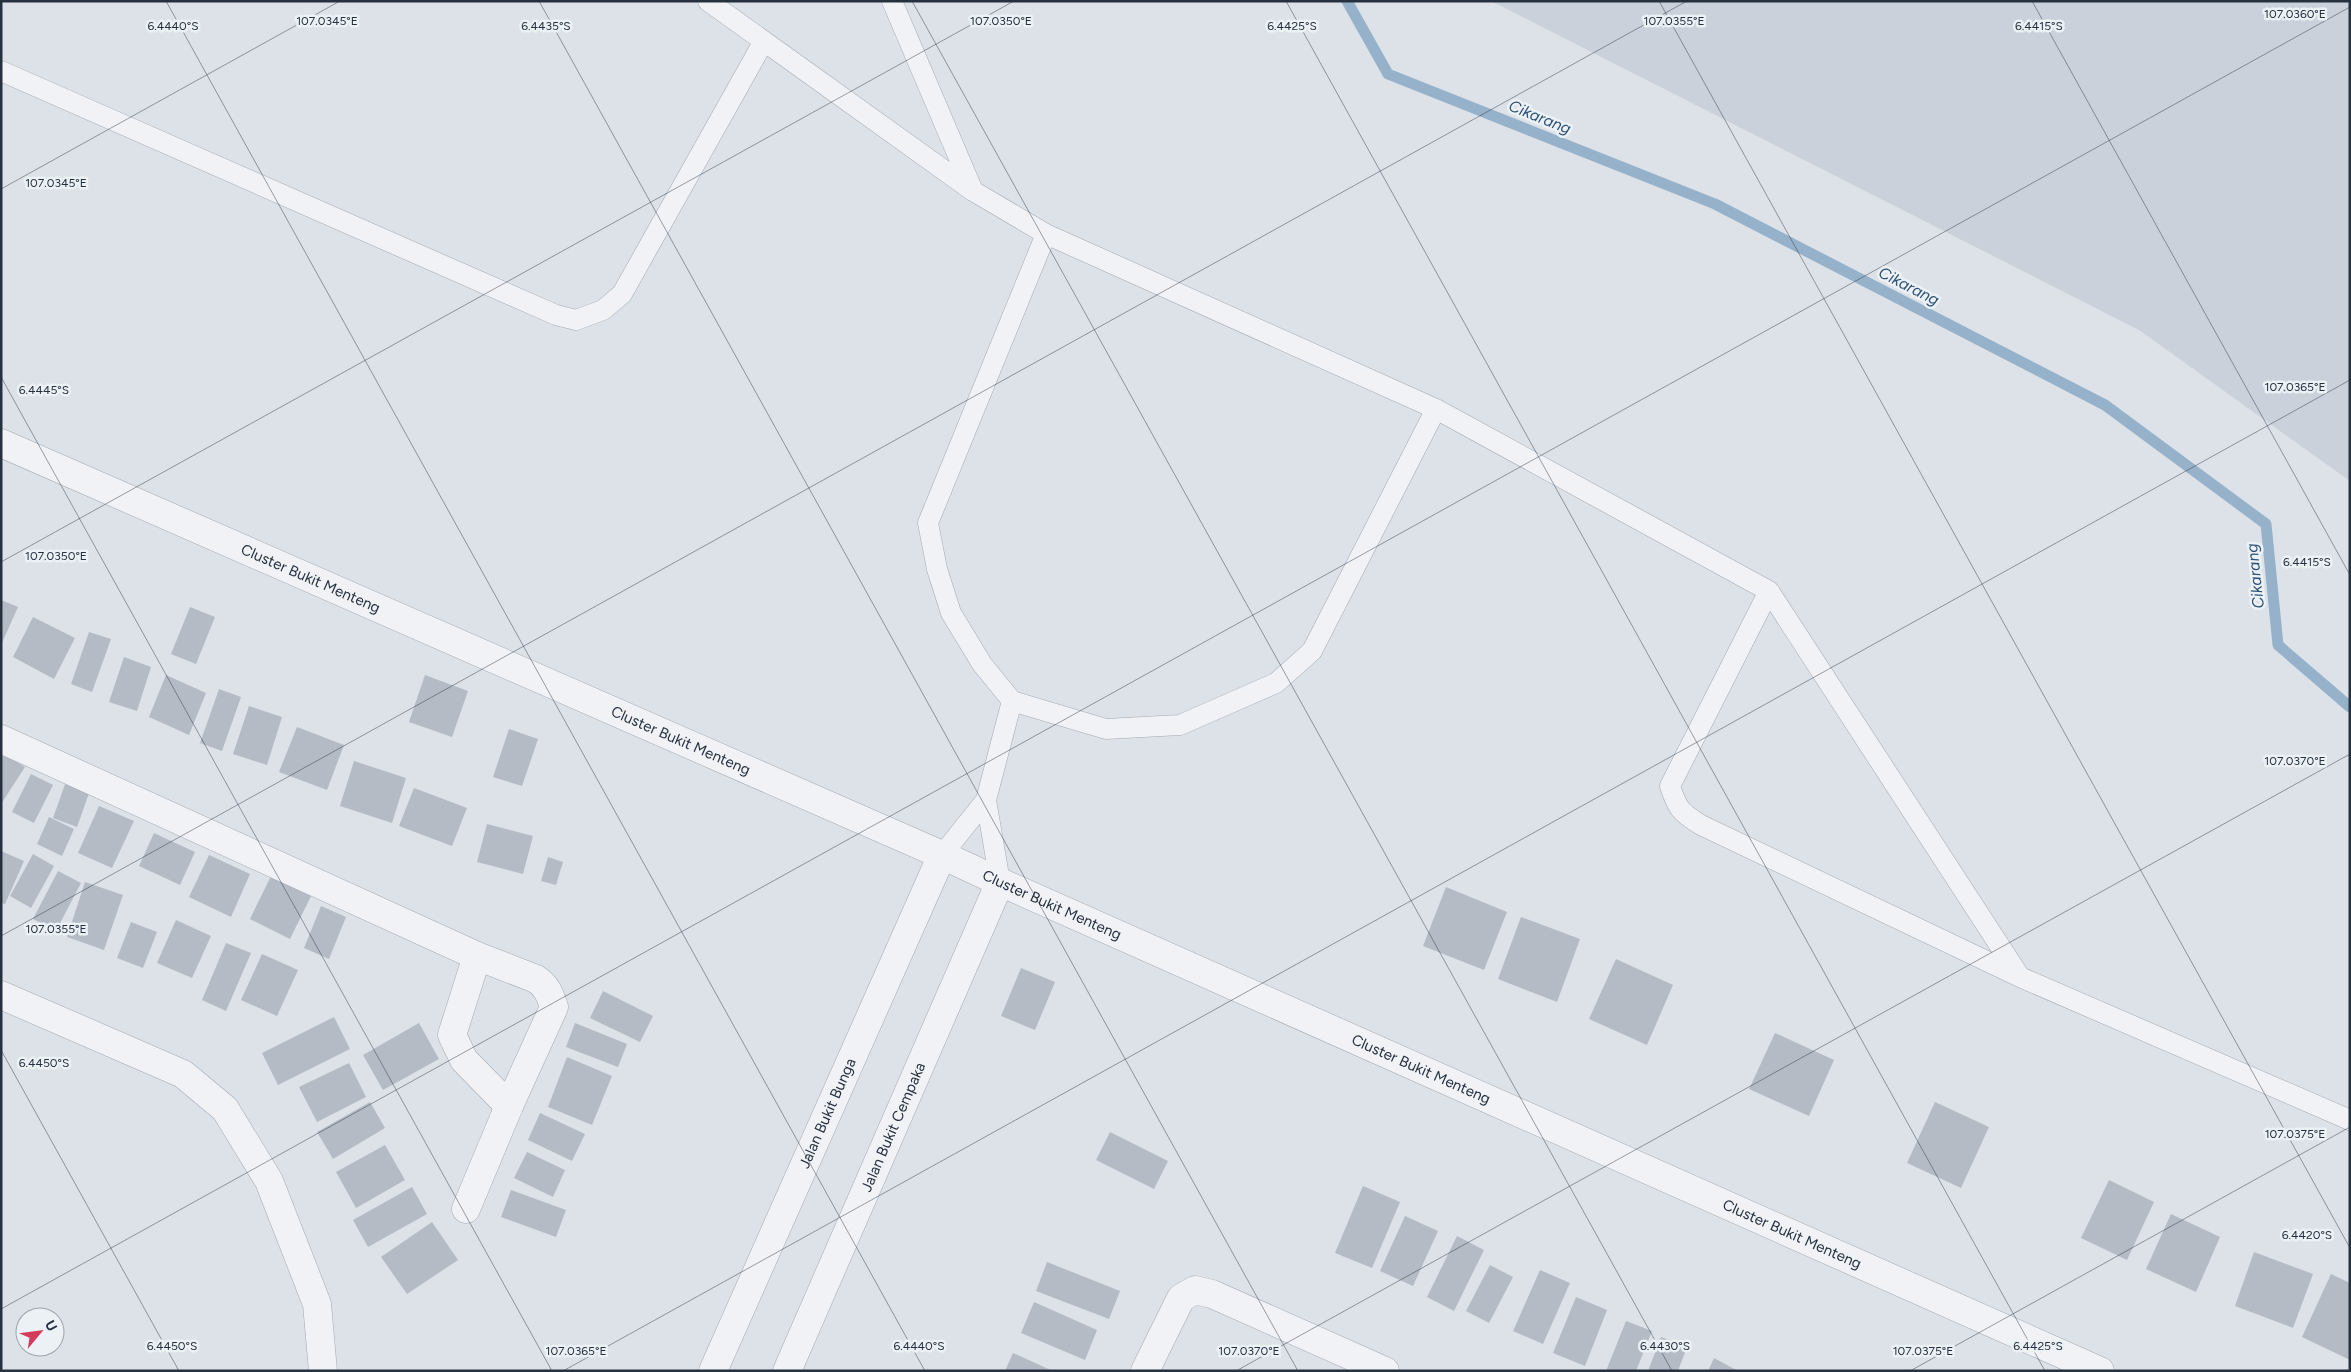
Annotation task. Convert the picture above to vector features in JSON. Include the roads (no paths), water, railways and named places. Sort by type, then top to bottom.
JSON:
[{"type":"street","name":"Cluster Bukit Menteng","points":[[1,444],[942,854],[1000,882],[2100,1371]]},
{"type":"street","points":[[1,739],[477,956],[536,979],[550,994],[554,1007],[508,1106],[466,1209]]},
{"type":"street","name":"Jalan Bukit Bunga","points":[[713,1371],[942,854]]},
{"type":"street","name":"Jalan Bukit Cempaka","points":[[787,1371],[1000,882]]},
{"type":"street","points":[[477,956],[452,1035],[464,1060],[508,1106]]},
{"type":"street","points":[[1,995],[184,1074],[225,1109],[269,1181],[316,1304],[323,1371]]},
{"type":"street","points":[[1145,1371],[1181,1298],[1195,1290],[1212,1294],[1385,1371]]},
{"type":"lane","points":[[708,1],[973,190],[1046,234],[1436,409],[1769,591],[2020,977]]},
{"type":"lane","points":[[892,1],[973,190]]},
{"type":"lane","points":[[1,71],[556,315],[576,320],[603,310],[622,294],[764,41]]},
{"type":"lane","points":[[1046,234],[928,524],[937,569],[950,612],[982,664],[1012,701],[1106,729],[1180,725],[1276,683],[1312,651],[1436,409]]},
{"type":"lane","points":[[1769,591],[1670,786],[1675,802],[1682,813],[1700,825],[2020,977],[2350,1120]]},
{"type":"lane","points":[[1000,882],[986,800],[1012,701]]},
{"type":"lane","points":[[942,854],[986,800]]},
{"type":"waterway","name":"Cikarang","points":[[1347,1],[1388,74],[1715,204],[2105,405],[2266,524],[2278,645],[2350,707]]}]
